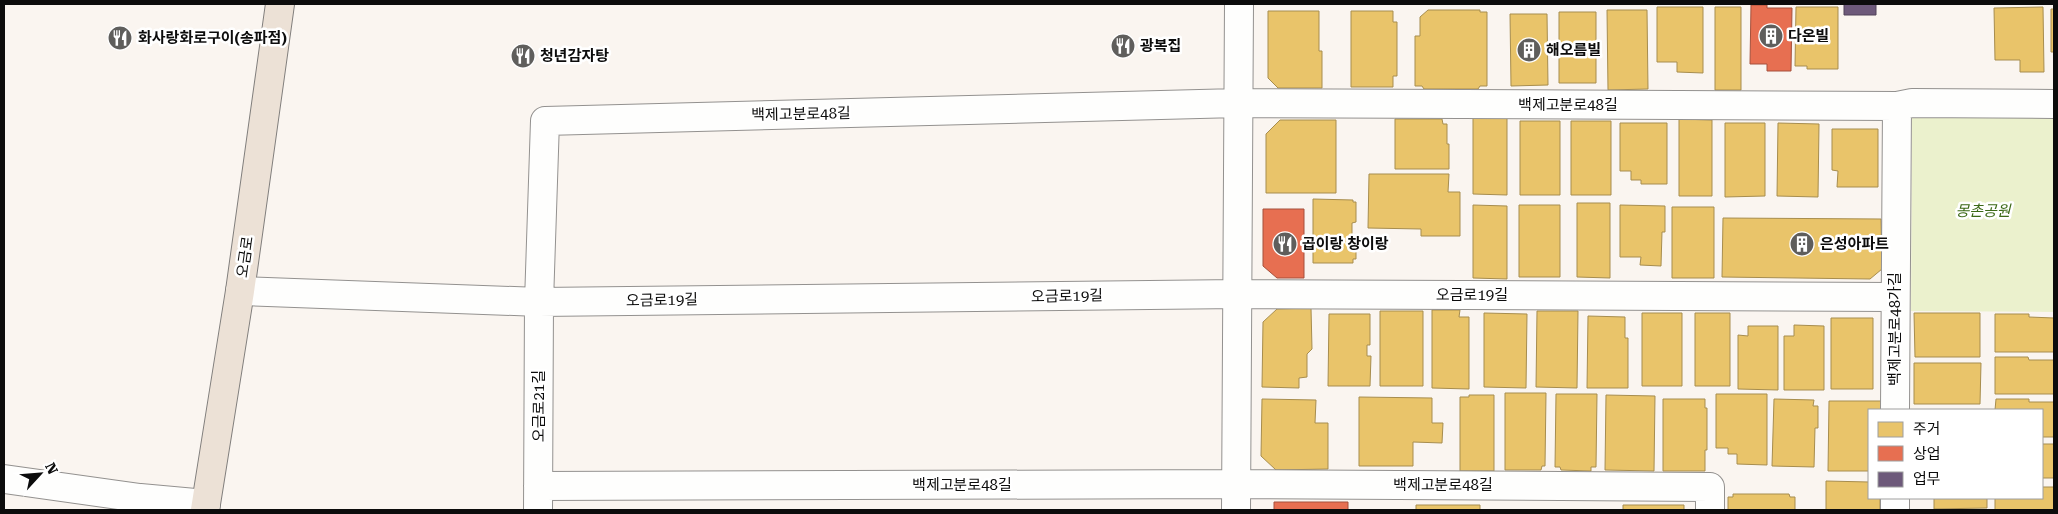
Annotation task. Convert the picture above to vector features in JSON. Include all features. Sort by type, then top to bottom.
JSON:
[{"type":"main road","name":"오금로","points":[[206,507],[240,291],[280,4]]},
{"type":"street","points":[[1236,497],[1239,4]]},
{"type":"street","name":"백제고분로48길","points":[[539,302],[545,121],[1238,103],[1897,106]]},
{"type":"street","points":[[1897,106],[1912,103],[2054,104]]},
{"type":"street","name":"백제고분로48가길","points":[[1895,409],[1897,106]]},
{"type":"street","name":"오금로19길","points":[[240,291],[539,302],[1238,294],[1895,297]]},
{"type":"street","name":"오금로21길","points":[[538,498],[539,302]]},
{"type":"street","points":[[4,480],[206,507]]},
{"type":"street","name":"백제고분로48길","points":[[538,498],[1236,497],[1710,499]]},
{"type":"green space","name":"몽촌공원","points":[[1912,112],[2054,112],[2054,312],[1911,311]]},
{"type":"building: 주거","points":[[1657,7],[1703,7],[1703,73],[1677,72],[1677,62],[1657,62]]},
{"type":"building: 주거","points":[[1715,7],[1741,7],[1741,90],[1715,90]]},
{"type":"building: 주거","points":[[1796,7],[1838,7],[1838,69],[1807,69],[1807,66],[1795,66]]},
{"type":"building: 주거","points":[[2043,7],[2044,72],[2020,72],[2020,60],[1995,60],[1994,8]]},
{"type":"building: 주거","points":[[2051,9],[2054,9],[2054,52],[2051,52]]},
{"type":"building: 주거","points":[[1428,10],[1480,10],[1480,12],[1487,12],[1487,86],[1480,86],[1478,89],[1424,89],[1422,86],[1415,86],[1415,36],[1420,36],[1420,17]]},
{"type":"building: 주거","points":[[1607,10],[1647,10],[1648,89],[1608,90]]},
{"type":"building: 주거","points":[[1268,11],[1319,11],[1319,51],[1322,51],[1322,88],[1278,88],[1268,78]]},
{"type":"building: 주거","points":[[1351,11],[1393,11],[1393,22],[1397,22],[1397,76],[1393,76],[1393,87],[1351,87]]},
{"type":"building: 주거","points":[[1559,12],[1596,12],[1596,83],[1559,83]]},
{"type":"building: 주거","name":"해오름빌","points":[[1510,14],[1547,14],[1548,85],[1511,86]]},
{"type":"building: 주거","points":[[1473,118],[1507,118],[1507,195],[1473,194]]},
{"type":"building: 주거","points":[[1395,119],[1442,119],[1443,124],[1447,124],[1449,169],[1395,169]]},
{"type":"building: 주거","points":[[1679,119],[1712,120],[1712,196],[1679,196]]},
{"type":"building: 주거","points":[[1280,120],[1336,120],[1336,193],[1266,193],[1266,134]]},
{"type":"building: 주거","points":[[1520,121],[1560,121],[1560,195],[1520,195]]},
{"type":"building: 주거","points":[[1571,121],[1611,121],[1611,195],[1571,195]]},
{"type":"building: 주거","points":[[1620,123],[1667,123],[1667,184],[1641,184],[1641,180],[1631,180],[1631,171],[1620,171]]},
{"type":"building: 주거","points":[[1725,123],[1765,123],[1765,196],[1725,197]]},
{"type":"building: 주거","points":[[1778,123],[1819,124],[1818,197],[1777,196]]},
{"type":"building: 주거","points":[[1832,129],[1878,129],[1878,187],[1837,187],[1838,171],[1832,170]]},
{"type":"building: 주거","points":[[1369,174],[1449,174],[1448,192],[1460,192],[1460,236],[1421,236],[1421,229],[1368,228]]},
{"type":"building: 주거","points":[[1313,199],[1353,200],[1353,202],[1356,202],[1356,222],[1352,223],[1352,243],[1356,242],[1356,259],[1353,259],[1353,263],[1313,263]]},
{"type":"building: 주거","points":[[1577,203],[1610,203],[1610,278],[1577,277]]},
{"type":"building: 주거","points":[[1473,205],[1507,206],[1507,279],[1473,278]]},
{"type":"building: 주거","points":[[1519,205],[1560,205],[1560,277],[1519,277]]},
{"type":"building: 주거","points":[[1620,205],[1665,206],[1665,232],[1662,232],[1661,266],[1640,265],[1641,257],[1620,257]]},
{"type":"building: 주거","points":[[1672,207],[1714,207],[1714,278],[1672,278]]},
{"type":"building: 주거","name":"은성아파트","points":[[1723,218],[1881,219],[1882,269],[1870,279],[1722,277]]},
{"type":"building: 주거","points":[[1311,308],[1312,349],[1307,354],[1307,377],[1299,378],[1299,388],[1262,387],[1263,322],[1277,309]]},
{"type":"building: 주거","points":[[1432,310],[1460,310],[1459,317],[1469,317],[1469,389],[1432,388]]},
{"type":"building: 주거","points":[[1380,311],[1423,311],[1423,386],[1380,386]]},
{"type":"building: 주거","points":[[1537,311],[1578,311],[1577,388],[1536,387]]},
{"type":"building: 주거","points":[[1484,313],[1527,314],[1526,388],[1484,387]]},
{"type":"building: 주거","points":[[1642,313],[1682,313],[1682,386],[1642,386]]},
{"type":"building: 주거","points":[[1695,313],[1730,313],[1730,386],[1695,386]]},
{"type":"building: 주거","points":[[1914,313],[1980,313],[1980,357],[1915,357]]},
{"type":"building: 주거","points":[[1329,314],[1370,314],[1370,345],[1367,345],[1367,356],[1371,356],[1370,386],[1328,386]]},
{"type":"building: 주거","points":[[1995,314],[2029,314],[2029,317],[2054,318],[2054,352],[1995,352]]},
{"type":"building: 주거","points":[[1588,316],[1625,317],[1625,338],[1628,338],[1628,388],[1587,388]]},
{"type":"building: 주거","points":[[1831,318],[1873,318],[1873,389],[1831,389]]},
{"type":"building: 주거","points":[[1794,325],[1824,326],[1824,390],[1784,390],[1784,336],[1794,336]]},
{"type":"building: 주거","points":[[1748,326],[1778,326],[1778,390],[1738,389],[1738,335],[1748,336]]},
{"type":"building: 주거","points":[[1995,357],[2028,357],[2029,360],[2054,360],[2054,394],[1995,394]]},
{"type":"building: 주거","points":[[1914,363],[1981,363],[1980,404],[1914,404]]},
{"type":"building: 주거","points":[[1505,393],[1546,393],[1545,466],[1542,466],[1541,470],[1505,470]]},
{"type":"building: 주거","points":[[1556,394],[1597,394],[1596,467],[1591,467],[1591,471],[1561,470],[1560,467],[1555,467]]},
{"type":"building: 주거","points":[[1716,394],[1767,394],[1767,465],[1737,464],[1737,454],[1728,454],[1728,448],[1716,448]]},
{"type":"building: 주거","points":[[1469,395],[1494,395],[1494,471],[1460,471],[1460,397],[1469,397]]},
{"type":"building: 주거","points":[[1606,395],[1655,396],[1654,471],[1605,470]]},
{"type":"building: 주거","points":[[1359,397],[1432,398],[1432,423],[1443,423],[1442,443],[1413,442],[1413,466],[1359,466]]},
{"type":"building: 주거","points":[[1262,399],[1316,400],[1315,423],[1328,423],[1328,469],[1276,470],[1261,456]]},
{"type":"building: 주거","points":[[1663,399],[1705,399],[1705,408],[1707,408],[1707,450],[1705,450],[1705,471],[1663,471]]},
{"type":"building: 주거","points":[[1774,399],[1814,400],[1813,406],[1818,406],[1818,428],[1815,428],[1814,467],[1772,466]]},
{"type":"building: 주거","points":[[1996,399],[2029,399],[2029,402],[2054,402],[2054,437],[2043,437],[2043,409],[1995,409]]},
{"type":"building: 주거","points":[[1829,401],[1882,401],[1882,409],[1868,409],[1868,471],[1828,471]]},
{"type":"building: 주거","points":[[2043,444],[2054,444],[2054,478],[2043,478]]},
{"type":"building: 주거","points":[[1826,481],[1868,482],[1868,499],[1880,499],[1880,510],[1826,510]]},
{"type":"building: 주거","points":[[2043,487],[2054,487],[2054,510],[1995,510],[1995,499],[2043,499]]},
{"type":"building: 주거","points":[[1733,494],[1789,494],[1790,497],[1795,497],[1795,510],[1728,510],[1728,497],[1733,497]]},
{"type":"building: 주거","points":[[1934,499],[1987,499],[1987,508],[1934,509]]},
{"type":"building: 주거","points":[[1416,505],[1480,505],[1480,510],[1416,510]]},
{"type":"building: 주거","points":[[1623,505],[1684,505],[1684,510],[1623,510]]},
{"type":"building: 상업","name":"다온빌","points":[[1751,5],[1767,5],[1767,8],[1792,8],[1791,71],[1767,71],[1767,64],[1750,64]]},
{"type":"building: 상업","points":[[1263,209],[1304,209],[1304,278],[1277,278],[1263,266]]},
{"type":"building: 상업","points":[[1274,502],[1348,502],[1348,510],[1274,510]]},
{"type":"building: 업무","points":[[1844,4],[1876,4],[1876,15],[1844,15]]},
{"type":"place","name":"다온빌","points":[[1771,36]]},
{"type":"place","name":"화사랑화로구이(송파점)","points":[[120,38]]},
{"type":"place","name":"광복집","points":[[1123,46]]},
{"type":"place","name":"해오름빌","points":[[1529,50]]},
{"type":"place","name":"청년감자탕","points":[[523,56]]},
{"type":"place","name":"곱이랑 창이랑","points":[[1285,244]]},
{"type":"place","name":"은성아파트","points":[[1802,244]]}]
